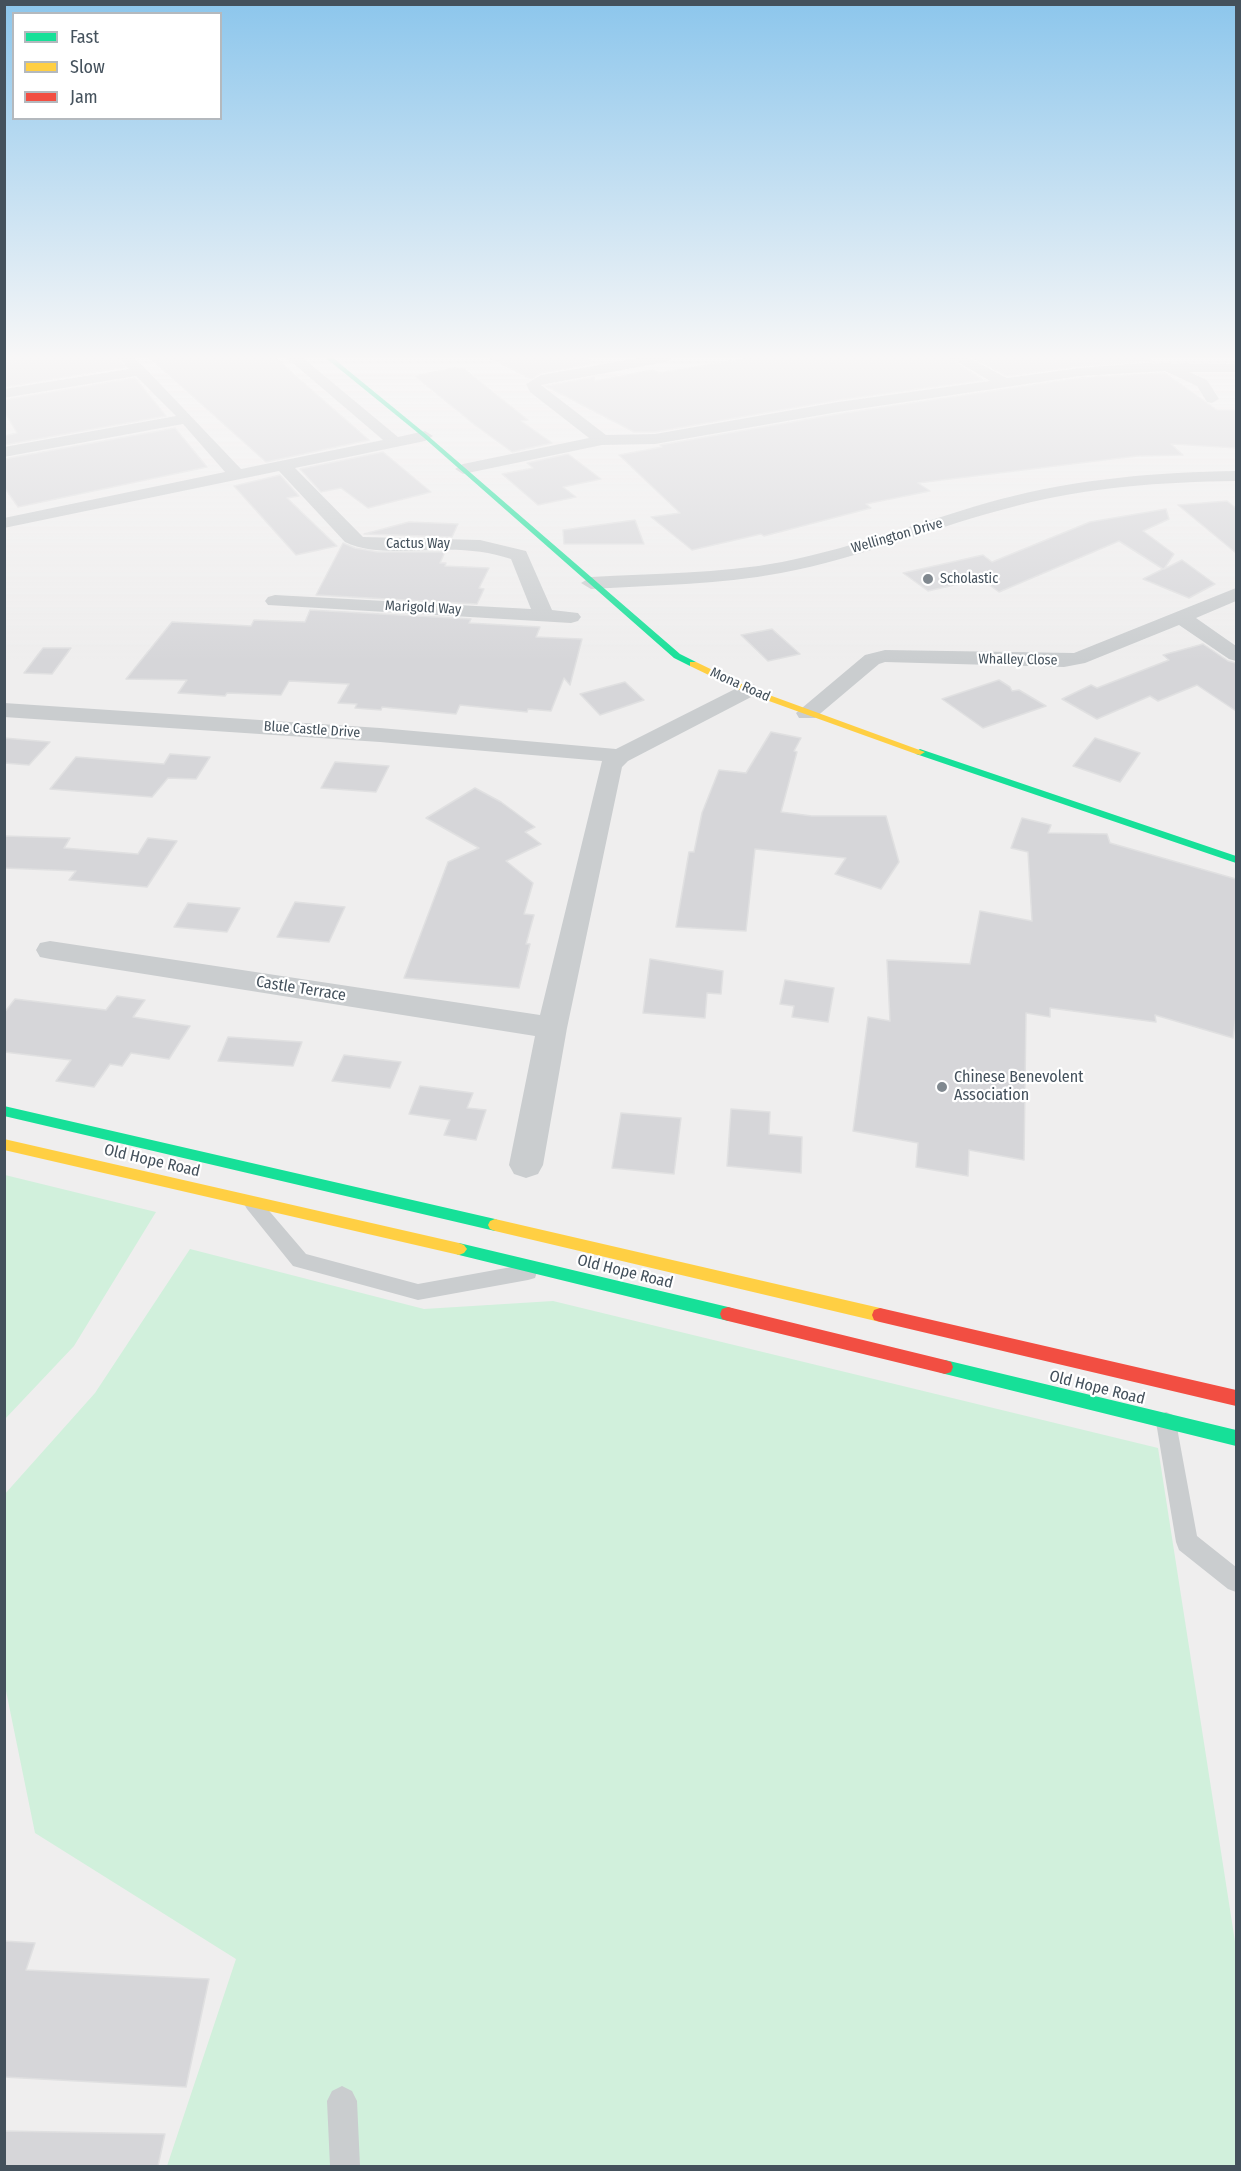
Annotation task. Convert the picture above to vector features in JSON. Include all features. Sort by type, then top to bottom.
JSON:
[{"type":"street","points":[[223,459],[237,475]]},
{"type":"street","points":[[4,523],[311,459]]},
{"type":"street","name":"Mona Road","points":[[452,459],[677,656],[747,690],[807,713],[1236,860]]},
{"type":"street","points":[[463,469],[509,459]]},
{"type":"street","name":"Cactus Way","points":[[283,465],[351,538],[359,542],[469,546],[519,555],[544,615]]},
{"type":"street","name":"Wellington Drive","points":[[591,583],[776,568],[807,562],[1010,503],[1077,489],[1196,476],[1236,476]]},
{"type":"street","name":"Whalley Close","points":[[807,713],[872,659],[885,657],[1065,661],[1078,659],[1236,594]]},
{"type":"street","name":"Marigold Way","points":[[275,601],[571,616]]},
{"type":"street","points":[[1181,617],[1236,655]]},
{"type":"street","points":[[526,1165],[552,1028],[611,765],[620,756],[747,690]]},
{"type":"street","name":"Blue Castle Drive","points":[[4,710],[380,735],[620,756]]},
{"type":"street","name":"Castle Terrace","points":[[50,950],[552,1028]]},
{"type":"street","name":"Old Hope Road","points":[[4,1111],[1236,1398]]},
{"type":"street","name":"Old Hope Road","points":[[4,1144],[544,1269],[1236,1438]]},
{"type":"lane","points":[[250,1201],[300,1260],[418,1292],[544,1269]]},
{"type":"lane","points":[[1166,1422],[1187,1542],[1236,1581]]},
{"type":"lane","points":[[342,2101],[345,2166]]},
{"type":"green space","points":[[5,1175],[156,1212],[74,1346],[5,1419]]},
{"type":"green space","points":[[190,1249],[424,1309],[553,1301],[1158,1448],[1236,1948],[1236,2166],[167,2166],[236,1959],[35,1833],[5,1686],[4,1495],[95,1393]]},
{"type":"building","points":[[4,459],[201,459],[207,467],[18,507],[4,487]]},
{"type":"building","points":[[347,459],[392,459],[431,492],[368,508],[341,488],[321,492],[300,469]]},
{"type":"building","points":[[544,459],[575,459],[601,479],[563,487],[576,497],[538,505],[502,474],[533,468],[527,463]]},
{"type":"building","points":[[624,459],[1110,459],[918,483],[930,491],[866,504],[871,508],[764,536],[761,534],[692,550],[651,517],[680,513]]},
{"type":"building","points":[[280,475],[299,496],[287,498],[337,546],[296,555],[234,486]]},
{"type":"building","points":[[1227,501],[1236,508],[1236,553],[1178,505]]},
{"type":"building","points":[[1166,509],[1169,519],[1143,531],[1174,554],[1164,569],[1182,560],[1215,584],[1189,598],[1143,579],[1163,569],[1119,541],[999,592],[981,579],[928,591],[903,573],[983,555],[992,562],[1090,522]]},
{"type":"building","points":[[635,520],[644,544],[564,544],[563,530]]},
{"type":"building","points":[[409,522],[458,524],[452,537],[364,534]]},
{"type":"building","points":[[343,543],[355,548],[378,552],[445,552],[440,563],[446,563],[445,566],[489,568],[479,588],[484,589],[477,604],[316,595]]},
{"type":"building","points":[[310,610],[471,619],[469,623],[540,627],[536,637],[582,639],[570,685],[564,678],[551,711],[528,709],[527,712],[460,705],[456,714],[382,707],[381,710],[355,708],[357,704],[338,703],[349,684],[289,681],[281,695],[227,693],[225,696],[178,693],[187,680],[126,679],[172,622],[251,626],[254,620],[305,622]]},
{"type":"building","points":[[772,629],[800,654],[768,661],[741,635]]},
{"type":"building","points":[[1203,644],[1228,661],[1236,663],[1236,711],[1197,685],[1158,701],[1150,696],[1097,719],[1062,699],[1091,685],[1097,688],[1169,660],[1163,655]]},
{"type":"building","points":[[43,648],[71,648],[52,674],[24,673]]},
{"type":"building","points":[[999,680],[1012,691],[1019,690],[1046,706],[983,728],[942,699]]},
{"type":"building","points":[[625,682],[644,700],[600,715],[580,694]]},
{"type":"building","points":[[771,732],[801,738],[794,751],[797,752],[781,812],[812,816],[886,816],[899,862],[881,889],[835,874],[846,858],[755,849],[746,931],[676,927],[689,852],[694,852],[702,813],[719,770],[746,773]]},
{"type":"building","points":[[4,738],[50,742],[29,765],[4,763]]},
{"type":"building","points":[[1095,738],[1140,753],[1120,782],[1073,766]]},
{"type":"building","points":[[170,754],[210,757],[196,779],[168,778],[152,797],[50,789],[76,757],[164,764]]},
{"type":"building","points":[[335,762],[389,766],[376,792],[321,788]]},
{"type":"building","points":[[475,788],[501,802],[535,827],[525,832],[541,844],[506,861],[533,883],[524,914],[534,915],[526,944],[530,944],[519,988],[404,978],[448,862],[479,848],[426,818]]},
{"type":"building","points":[[1022,818],[1051,825],[1048,833],[1107,834],[1110,843],[1236,879],[1236,1016],[1233,1038],[1155,1015],[1156,1022],[1050,1008],[1050,1017],[1026,1013],[1024,1160],[969,1150],[968,1176],[916,1167],[918,1143],[853,1131],[868,1017],[890,1021],[887,960],[970,964],[980,911],[1032,921],[1028,852],[1011,848]]},
{"type":"building","points":[[4,836],[70,838],[64,848],[138,854],[148,838],[177,841],[147,887],[69,880],[76,871],[4,868]]},
{"type":"building","points":[[295,902],[345,907],[329,942],[277,937]]},
{"type":"building","points":[[188,903],[240,908],[227,932],[174,927]]},
{"type":"building","points":[[650,959],[723,971],[721,994],[707,993],[705,1018],[643,1013]]},
{"type":"building","points":[[785,980],[834,988],[828,1022],[792,1017],[794,1006],[780,1004]]},
{"type":"building","points":[[117,996],[145,1000],[133,1017],[190,1026],[169,1059],[131,1053],[122,1066],[110,1064],[94,1087],[56,1081],[71,1060],[4,1052],[4,1013],[15,999],[106,1010]]},
{"type":"building","points":[[228,1037],[302,1042],[293,1066],[218,1061]]},
{"type":"building","points":[[344,1055],[401,1062],[390,1088],[332,1081]]},
{"type":"building","points":[[420,1086],[473,1093],[467,1108],[486,1110],[476,1140],[444,1135],[450,1120],[409,1114]]},
{"type":"building","points":[[731,1109],[770,1112],[769,1134],[802,1137],[801,1173],[727,1166]]},
{"type":"building","points":[[621,1113],[681,1118],[674,1174],[612,1168]]},
{"type":"building","points":[[4,1941],[35,1943],[26,1970],[209,1979],[186,2087],[4,2077]]},
{"type":"building","points":[[4,2131],[165,2134],[158,2166],[4,2166]]},
{"type":"traffic: fast","points":[[452,459],[677,656],[693,664]]},
{"type":"traffic: fast","points":[[920,752],[1236,860]]},
{"type":"traffic: fast","points":[[4,1111],[495,1225]]},
{"type":"traffic: fast","points":[[459,1249],[728,1314]]},
{"type":"traffic: fast","points":[[945,1367],[1236,1438]]},
{"type":"traffic: slow","points":[[693,664],[747,690],[920,752]]},
{"type":"traffic: slow","points":[[4,1144],[459,1249]]},
{"type":"traffic: slow","points":[[495,1225],[880,1315]]},
{"type":"traffic: jam","points":[[728,1314],[945,1367]]},
{"type":"traffic: jam","points":[[880,1315],[1236,1398]]},
{"type":"place","name":"Scholastic","points":[[928,579]]},
{"type":"place","name":"Chinese Benevolent Association","points":[[942,1087]]}]
